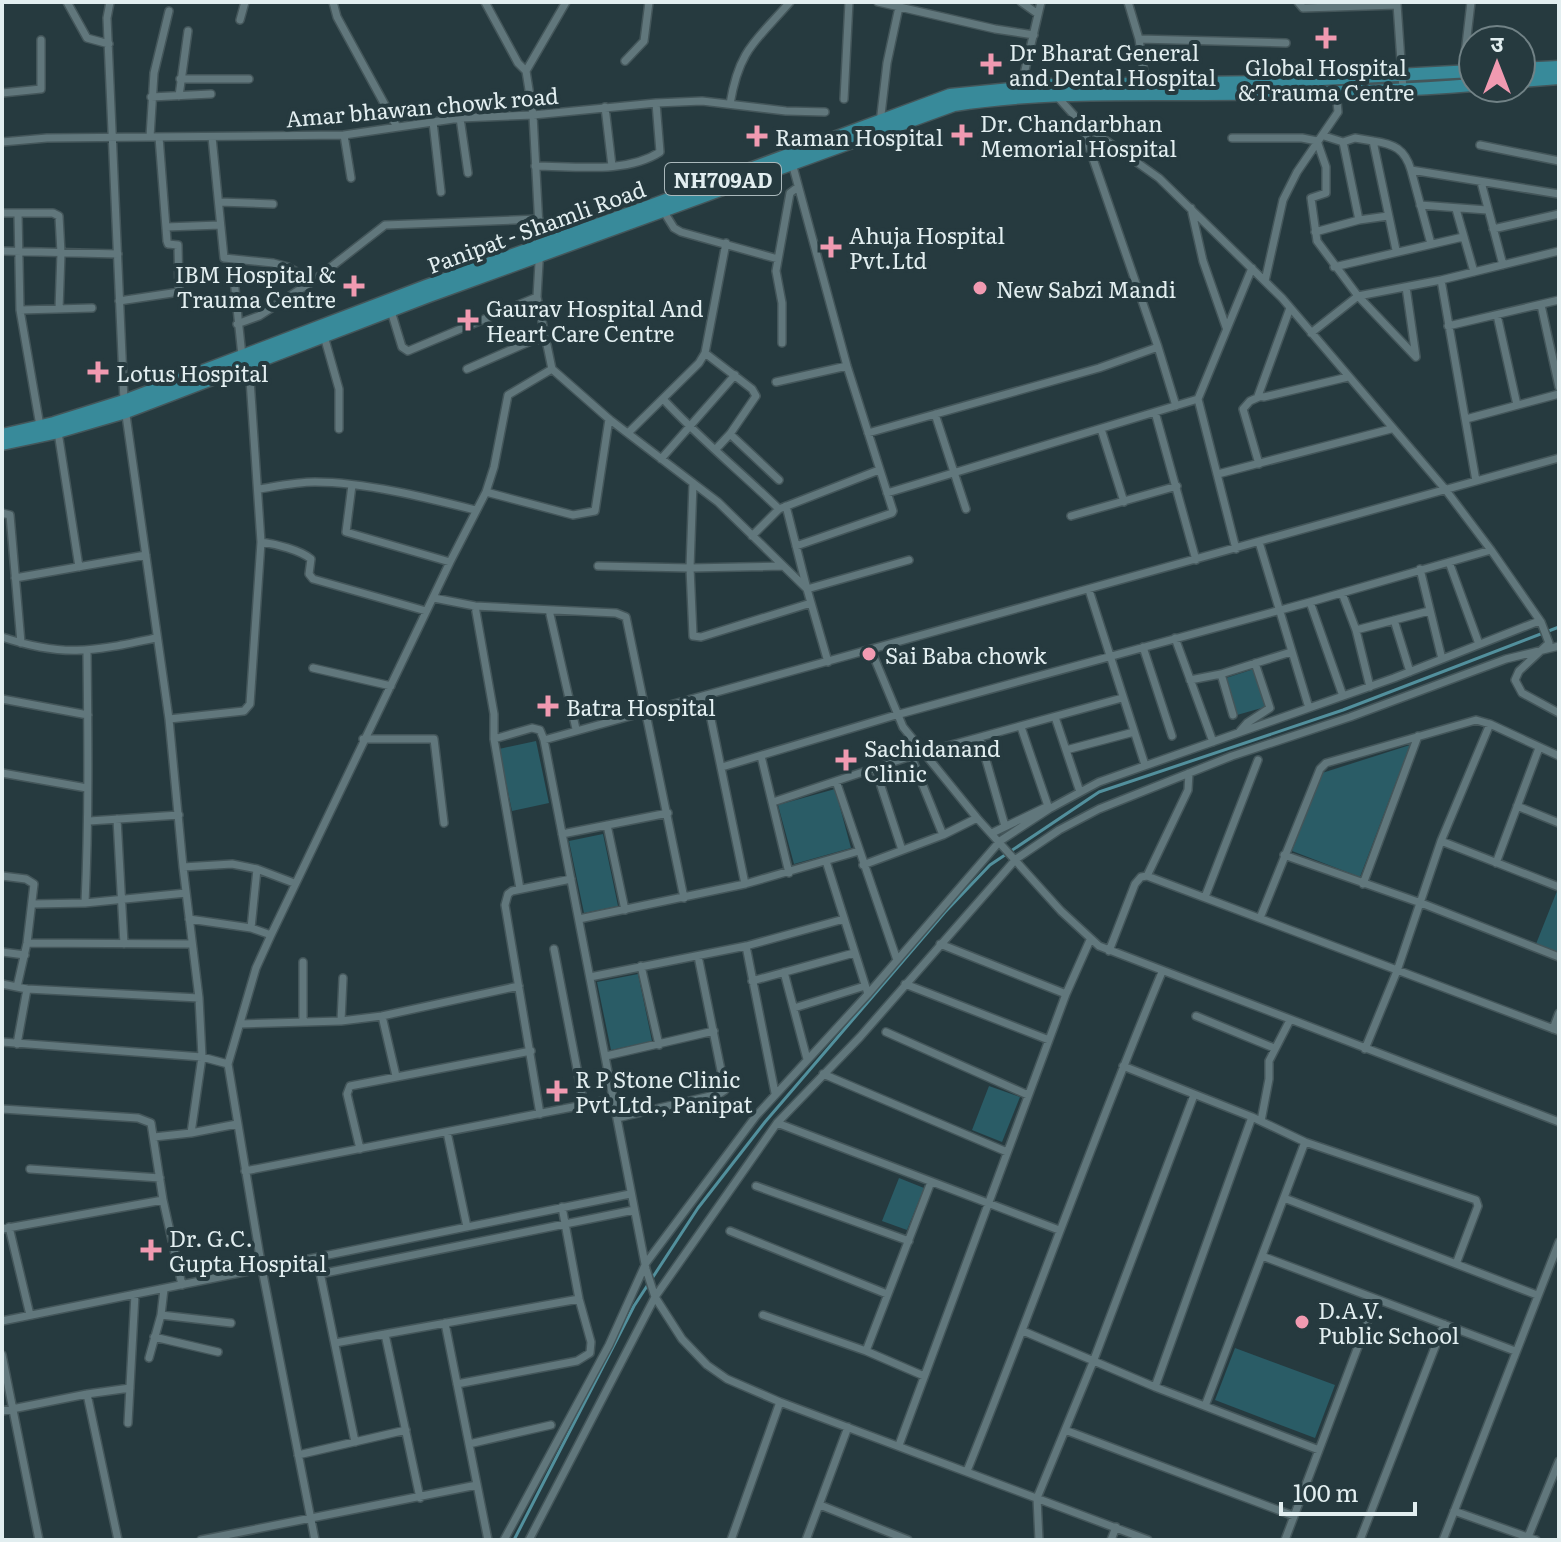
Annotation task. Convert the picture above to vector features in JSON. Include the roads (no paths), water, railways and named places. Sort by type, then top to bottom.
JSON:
[{"type":"highway","points":[[1537,68],[1559,67]]},
{"type":"highway","name":"Panipat - Shamli Road","points":[[2,444],[58,432],[881,126],[950,95],[1021,87],[1053,90],[1336,92],[1457,73]]},
{"type":"highway","points":[[1537,80],[1559,78]]},
{"type":"highway","name":"Panipat - Shamli Road","points":[[1146,89],[1266,82],[1457,85]]},
{"type":"highway","name":"Panipat - Shamli Road","points":[[881,126],[954,105],[1053,90]]},
{"type":"highway","name":"Panipat - Shamli Road","points":[[245,360],[324,336],[540,251],[664,212],[790,160]]},
{"type":"highway","name":"Panipat - Shamli Road","points":[[2,435],[125,406]]},
{"type":"street","points":[[67,2],[87,38],[109,44]]},
{"type":"street","points":[[110,2],[109,44],[125,406],[169,719],[199,998],[202,1057],[191,1133]]},
{"type":"street","points":[[240,20],[245,2]]},
{"type":"street","points":[[322,2],[333,4],[397,127]]},
{"type":"street","points":[[485,2],[518,63],[526,71],[533,115],[539,219],[537,297],[552,369],[609,419],[718,502],[807,589]]},
{"type":"street","points":[[526,71],[566,2]]},
{"type":"street","points":[[625,61],[644,41],[649,2]]},
{"type":"street","points":[[730,104],[735,74],[746,52],[790,2]]},
{"type":"street","points":[[844,99],[849,2]]},
{"type":"street","points":[[878,2],[899,7],[915,6],[1034,35]]},
{"type":"street","points":[[1021,2],[1038,14]]},
{"type":"street","points":[[1021,87],[1041,2]]},
{"type":"street","points":[[1128,2],[1139,39],[1146,89]]},
{"type":"street","points":[[1298,2],[1303,8],[1397,4],[1402,83]]},
{"type":"street","points":[[1470,24],[1471,2]]},
{"type":"street","points":[[881,126],[887,63],[899,7]]},
{"type":"street","points":[[119,301],[179,292],[178,245],[167,242],[151,97],[162,31],[169,11]]},
{"type":"street","points":[[179,96],[188,31]]},
{"type":"street","points":[[1139,39],[1286,43]]},
{"type":"street","points":[[2,93],[37,92],[41,89],[41,40]]},
{"type":"street","points":[[180,79],[249,79]]},
{"type":"street","points":[[1053,90],[1080,122],[1159,178],[1265,281],[1445,489],[1491,550],[1549,640],[1519,671],[1515,678],[1516,685],[1522,693],[1559,713]]},
{"type":"street","points":[[1265,281],[1283,200],[1338,112],[1336,92]]},
{"type":"street","points":[[151,97],[211,94]]},
{"type":"street","name":"Amar bhawan chowk road","points":[[2,142],[344,135],[460,118],[702,101],[786,111],[825,112]]},
{"type":"street","points":[[535,166],[612,166],[639,162],[659,153],[656,103]]},
{"type":"street","points":[[605,107],[612,166]]},
{"type":"street","points":[[460,118],[468,173]]},
{"type":"street","points":[[433,122],[441,192]]},
{"type":"street","points":[[1080,122],[1176,406]]},
{"type":"street","points":[[344,135],[351,178]]},
{"type":"street","points":[[212,137],[222,256],[232,260],[273,263],[313,281]]},
{"type":"street","points":[[1232,138],[1302,138],[1343,142],[1355,138],[1394,145],[1407,156],[1431,244]]},
{"type":"street","points":[[1320,139],[1326,163],[1326,193],[1311,198],[1317,241],[1358,296],[1416,357],[1406,287]]},
{"type":"street","points":[[1373,141],[1396,250]]},
{"type":"street","points":[[1343,142],[1359,220]]},
{"type":"street","points":[[1480,145],[1559,161]]},
{"type":"street","points":[[790,160],[847,366],[892,513],[796,546]]},
{"type":"street","points":[[1411,170],[1559,194]]},
{"type":"street","points":[[1481,182],[1503,265]]},
{"type":"street","points":[[782,343],[782,303],[776,278],[790,193],[798,187]]},
{"type":"street","points":[[219,202],[273,204]]},
{"type":"street","points":[[1420,205],[1487,210]]},
{"type":"street","points":[[1191,208],[1207,273],[1226,327]]},
{"type":"street","points":[[1456,209],[1474,272]]},
{"type":"street","points":[[664,212],[677,230],[778,259]]},
{"type":"street","points":[[2,213],[57,215],[61,253],[59,309]]},
{"type":"street","points":[[18,214],[20,310],[40,426]]},
{"type":"street","points":[[1493,229],[1559,214]]},
{"type":"street","points":[[1315,232],[1388,216]]},
{"type":"street","points":[[237,324],[259,316],[313,281],[385,225],[539,219]]},
{"type":"street","points":[[166,227],[220,225]]},
{"type":"street","points":[[1334,267],[1396,250],[1463,237]]},
{"type":"street","points":[[628,433],[705,353],[726,243]]},
{"type":"street","points":[[2,251],[118,254]]},
{"type":"street","points":[[1311,333],[1358,296],[1441,280],[1559,251]]},
{"type":"street","points":[[169,719],[244,711],[249,707],[261,542],[259,489],[245,360],[237,324],[232,260]]},
{"type":"street","points":[[1236,549],[1198,399],[1252,268]]},
{"type":"street","points":[[1441,280],[1476,481]]},
{"type":"street","points":[[391,310],[402,347],[408,351],[537,297]]},
{"type":"street","points":[[1448,326],[1559,300]]},
{"type":"street","points":[[1541,305],[1559,387]]},
{"type":"street","points":[[20,310],[92,308]]},
{"type":"street","points":[[1259,397],[1258,392],[1290,308]]},
{"type":"street","points":[[1497,315],[1517,405]]},
{"type":"street","points":[[324,336],[339,389],[339,429]]},
{"type":"street","points":[[467,369],[545,338]]},
{"type":"street","points":[[868,433],[1099,368],[1158,347]]},
{"type":"street","points":[[705,353],[755,392],[756,397],[716,449]]},
{"type":"street","points":[[776,382],[847,366]]},
{"type":"street","points":[[315,1540],[262,1269],[228,1064],[256,968],[294,883],[486,492],[508,395],[552,369]]},
{"type":"street","points":[[661,459],[735,375]]},
{"type":"street","points":[[1259,464],[1243,409],[1250,401],[1348,377]]},
{"type":"street","points":[[1466,419],[1559,394]]},
{"type":"street","points":[[663,399],[690,428],[782,508],[796,546],[828,662]]},
{"type":"street","points":[[887,493],[1198,399]]},
{"type":"street","points":[[1155,412],[1196,560]]},
{"type":"street","points":[[935,414],[966,509]]},
{"type":"street","points":[[486,492],[573,515],[595,511],[609,419]]},
{"type":"street","points":[[1101,429],[1124,502]]},
{"type":"street","points":[[1218,474],[1391,429]]},
{"type":"street","points":[[58,432],[79,567]]},
{"type":"street","points":[[730,434],[779,480]]},
{"type":"street","points":[[544,740],[1559,458]]},
{"type":"street","points":[[752,536],[782,508],[879,470]]},
{"type":"street","points":[[259,489],[313,482],[352,485],[475,510]]},
{"type":"street","points":[[693,483],[690,568],[694,637],[811,603]]},
{"type":"street","points":[[352,485],[346,532],[450,562]]},
{"type":"street","points":[[1071,516],[1177,486]]},
{"type":"street","points":[[2,513],[10,515],[21,643]]},
{"type":"street","points":[[261,542],[286,546],[294,553],[308,556],[311,559],[309,574],[313,579],[426,611]]},
{"type":"street","points":[[1259,542],[1309,708]]},
{"type":"street","points":[[722,767],[896,715],[1491,550]]},
{"type":"street","points":[[15,578],[146,555]]},
{"type":"street","points":[[807,589],[909,560]]},
{"type":"street","points":[[1449,562],[1479,644]]},
{"type":"street","points":[[598,566],[783,566]]},
{"type":"street","points":[[1420,569],[1442,659]]},
{"type":"street","points":[[1089,590],[1145,765]]},
{"type":"street","points":[[1342,593],[1356,630],[1370,687]]},
{"type":"street","points":[[434,598],[475,606],[616,613],[626,617],[684,898]]},
{"type":"street","points":[[1310,602],[1343,696]]},
{"type":"street","points":[[475,606],[520,889]]},
{"type":"street","points":[[549,610],[576,729]]},
{"type":"street","points":[[1356,630],[1429,611]]},
{"type":"street","points":[[1394,620],[1410,672]]},
{"type":"street","points":[[992,833],[1099,782],[1370,687],[1540,622]]},
{"type":"street","points":[[2,637],[52,650],[87,652],[156,638]]},
{"type":"street","points":[[1175,638],[1213,742]]},
{"type":"street","points":[[529,1540],[653,1292],[777,1123],[860,1037],[1015,858],[1099,809],[1189,773],[1506,659],[1559,646]]},
{"type":"street","points":[[1143,647],[1172,736]]},
{"type":"street","points":[[871,650],[896,715],[977,818],[1090,940],[1162,972],[1559,1122]]},
{"type":"street","points":[[85,903],[89,821],[87,652]]},
{"type":"street","points":[[1190,680],[1221,674],[1291,652]]},
{"type":"street","points":[[1240,731],[1270,708],[1255,663]]},
{"type":"street","points":[[313,668],[391,686]]},
{"type":"street","points":[[1221,674],[1233,715]]},
{"type":"street","points":[[706,695],[745,884]]},
{"type":"street","points":[[773,802],[911,756],[1122,698]]},
{"type":"street","points":[[2,699],[88,715]]},
{"type":"street","points":[[1055,717],[1080,792]]},
{"type":"street","points":[[1260,918],[1324,765],[1470,720],[1490,724],[1559,756]]},
{"type":"street","points":[[1365,1049],[1397,971],[1441,841],[1490,724]]},
{"type":"street","points":[[1021,727],[1048,808]]},
{"type":"street","points":[[494,739],[532,728],[540,730],[544,740],[646,1266],[653,1292],[682,1339],[707,1365],[727,1379],[780,1402],[1148,1540]]},
{"type":"street","points":[[1066,750],[1134,732]]},
{"type":"street","points":[[1363,884],[1418,736]]},
{"type":"street","points":[[363,739],[434,739],[444,823]]},
{"type":"street","points":[[980,739],[1005,826]]},
{"type":"street","points":[[1496,863],[1539,748]]},
{"type":"street","points":[[761,756],[789,873]]},
{"type":"street","points":[[911,756],[943,835]]},
{"type":"street","points":[[1205,897],[1258,760]]},
{"type":"street","points":[[875,768],[902,850]]},
{"type":"street","points":[[2,773],[87,788]]},
{"type":"street","points":[[1147,876],[1188,790],[1189,773]]},
{"type":"street","points":[[836,781],[897,960]]},
{"type":"street","points":[[1517,806],[1559,823]]},
{"type":"street","points":[[504,1540],[609,1345],[646,1266],[775,1093],[868,994],[1001,842],[1048,808]]},
{"type":"street","points":[[562,834],[668,813]]},
{"type":"street","points":[[89,821],[179,815]]},
{"type":"street","points":[[863,865],[943,835],[977,818]]},
{"type":"street","points":[[117,819],[124,944]]},
{"type":"street","points":[[607,825],[625,910]]},
{"type":"street","points":[[1441,841],[1559,887]]},
{"type":"street","points":[[579,919],[745,884],[859,851]]},
{"type":"street","points":[[1284,855],[1421,903],[1559,957]]},
{"type":"street","points":[[826,861],[868,994]]},
{"type":"street","points":[[183,867],[232,864],[257,869],[294,883]]},
{"type":"street","points":[[251,928],[257,869]]},
{"type":"street","points":[[2,876],[32,882],[33,904],[17,987]]},
{"type":"street","points":[[1109,951],[1135,884],[1141,877],[1147,876],[1556,1030],[1559,1013]]},
{"type":"street","points":[[540,1114],[505,905],[508,894],[520,889],[571,879]]},
{"type":"street","points":[[33,904],[85,903],[186,893]]},
{"type":"street","points":[[189,919],[251,928],[271,935]]},
{"type":"street","points":[[590,977],[746,946],[844,919]]},
{"type":"street","points":[[899,1445],[1066,994],[1090,940]]},
{"type":"street","points":[[27,943],[192,944]]},
{"type":"street","points":[[940,944],[1066,994]]},
{"type":"street","points":[[746,946],[775,1093]]},
{"type":"street","points":[[554,949],[584,1105]]},
{"type":"street","points":[[2,952],[25,955]]},
{"type":"street","points":[[752,981],[854,953]]},
{"type":"street","points":[[617,1118],[724,1092],[725,1084],[698,956]]},
{"type":"street","points":[[303,962],[303,1022]]},
{"type":"street","points":[[641,966],[659,1045]]},
{"type":"street","points":[[784,972],[807,1059]]},
{"type":"street","points":[[967,1471],[1162,972]]},
{"type":"street","points":[[341,1021],[343,978]]},
{"type":"street","points":[[2,984],[27,989],[199,998]]},
{"type":"street","points":[[905,984],[1049,1040]]},
{"type":"street","points":[[240,1024],[341,1021],[382,1016],[519,986]]},
{"type":"street","points":[[794,1008],[865,986]]},
{"type":"street","points":[[17,1044],[27,989]]},
{"type":"street","points":[[382,1016],[396,1076]]},
{"type":"street","points":[[1196,1016],[1274,1048]]},
{"type":"street","points":[[1261,1121],[1269,1061],[1290,1020]]},
{"type":"street","points":[[606,1056],[714,1031]]},
{"type":"street","points":[[886,1032],[1028,1095]]},
{"type":"street","points":[[2,1042],[202,1057],[228,1064]]},
{"type":"street","points":[[360,1149],[348,1088],[531,1051]]},
{"type":"street","points":[[1123,1066],[1252,1117],[1305,1142],[1476,1200],[1478,1206],[1456,1264]]},
{"type":"street","points":[[823,1074],[1007,1152]]},
{"type":"street","points":[[1039,1540],[1037,1498],[1093,1362],[1194,1095]]},
{"type":"street","points":[[245,1171],[614,1099]]},
{"type":"street","points":[[2,1109],[144,1119],[151,1123],[163,1200],[182,1285]]},
{"type":"street","points":[[1155,1387],[1252,1117]]},
{"type":"street","points":[[777,1123],[1059,1230]]},
{"type":"street","points":[[154,1137],[237,1124]]},
{"type":"street","points":[[447,1132],[467,1227]]},
{"type":"street","points":[[1205,1406],[1305,1142]]},
{"type":"street","points":[[30,1169],[160,1178]]},
{"type":"street","points":[[866,1351],[931,1182]]},
{"type":"street","points":[[756,1186],[909,1241]]},
{"type":"street","points":[[2,1321],[630,1194]]},
{"type":"street","points":[[1284,1198],[1537,1295]]},
{"type":"street","points":[[30,1315],[4,1227],[163,1200]]},
{"type":"street","points":[[457,1384],[586,1357],[590,1353],[591,1342],[579,1299],[562,1207]]},
{"type":"street","points":[[320,1274],[634,1210]]},
{"type":"street","points":[[730,1231],[887,1294]]},
{"type":"street","points":[[1443,1540],[1559,1242]]},
{"type":"street","points":[[1262,1256],[1515,1351]]},
{"type":"street","points":[[317,1258],[355,1442]]},
{"type":"street","points":[[149,1358],[161,1315],[164,1289]]},
{"type":"street","points":[[128,1423],[135,1294]]},
{"type":"street","points":[[335,1343],[579,1299]]},
{"type":"street","points":[[1285,1540],[1376,1299]]},
{"type":"street","points":[[161,1315],[231,1323]]},
{"type":"street","points":[[763,1315],[866,1351],[924,1376]]},
{"type":"street","points":[[445,1323],[488,1540]]},
{"type":"street","points":[[1360,1540],[1444,1324]]},
{"type":"street","points":[[1023,1331],[1155,1387],[1319,1450]]},
{"type":"street","points":[[385,1334],[420,1498]]},
{"type":"street","points":[[154,1337],[218,1352]]},
{"type":"street","points":[[2,1355],[39,1540]]},
{"type":"street","points":[[2,1411],[130,1388]]},
{"type":"street","points":[[87,1394],[118,1540]]},
{"type":"street","points":[[731,1540],[780,1402]]},
{"type":"street","points":[[469,1444],[551,1425]]},
{"type":"street","points":[[806,1540],[848,1427]]},
{"type":"street","points":[[298,1455],[406,1430]]},
{"type":"street","points":[[1065,1430],[1294,1516]]},
{"type":"street","points":[[1454,1511],[1532,1539],[1559,1461]]},
{"type":"street","points":[[201,1540],[477,1485]]},
{"type":"street","points":[[820,1505],[908,1540]]},
{"type":"street","points":[[1111,1540],[1116,1527]]},
{"type":"waterway","points":[[514,1540],[634,1306],[698,1208],[765,1122],[945,912],[990,865],[1099,792],[1343,710],[1559,627]]},
{"type":"place","name":"Global Hospital &Trauma Centre","points":[[1326,38]]},
{"type":"place","name":"Dr Bharat General and Dental Hospital","points":[[991,64]]},
{"type":"place","name":"Dr. Chandarbhan Memorial Hospital","points":[[962,135]]},
{"type":"place","name":"Raman Hospital","points":[[757,136]]},
{"type":"place","name":"Ahuja Hospital Pvt.Ltd","points":[[831,247]]},
{"type":"place","name":"IBM Hospital & Trauma Centre","points":[[354,286]]},
{"type":"place","name":"New Sabzi Mandi","points":[[980,288]]},
{"type":"place","name":"Gaurav Hospital And Heart Care Centre","points":[[468,320]]},
{"type":"place","name":"Lotus Hospital","points":[[98,372]]},
{"type":"place","name":"Sai Baba chowk","points":[[869,654]]},
{"type":"place","name":"Batra Hospital","points":[[548,706]]},
{"type":"place","name":"Sachidanand Clinic","points":[[846,760]]},
{"type":"place","name":"R P Stone Clinic Pvt.Ltd., Panipat","points":[[557,1091]]},
{"type":"place","name":"Dr. G.C. Gupta Hospital","points":[[151,1250]]},
{"type":"place","name":"D.A.V. Public School","points":[[1302,1322]]}]
